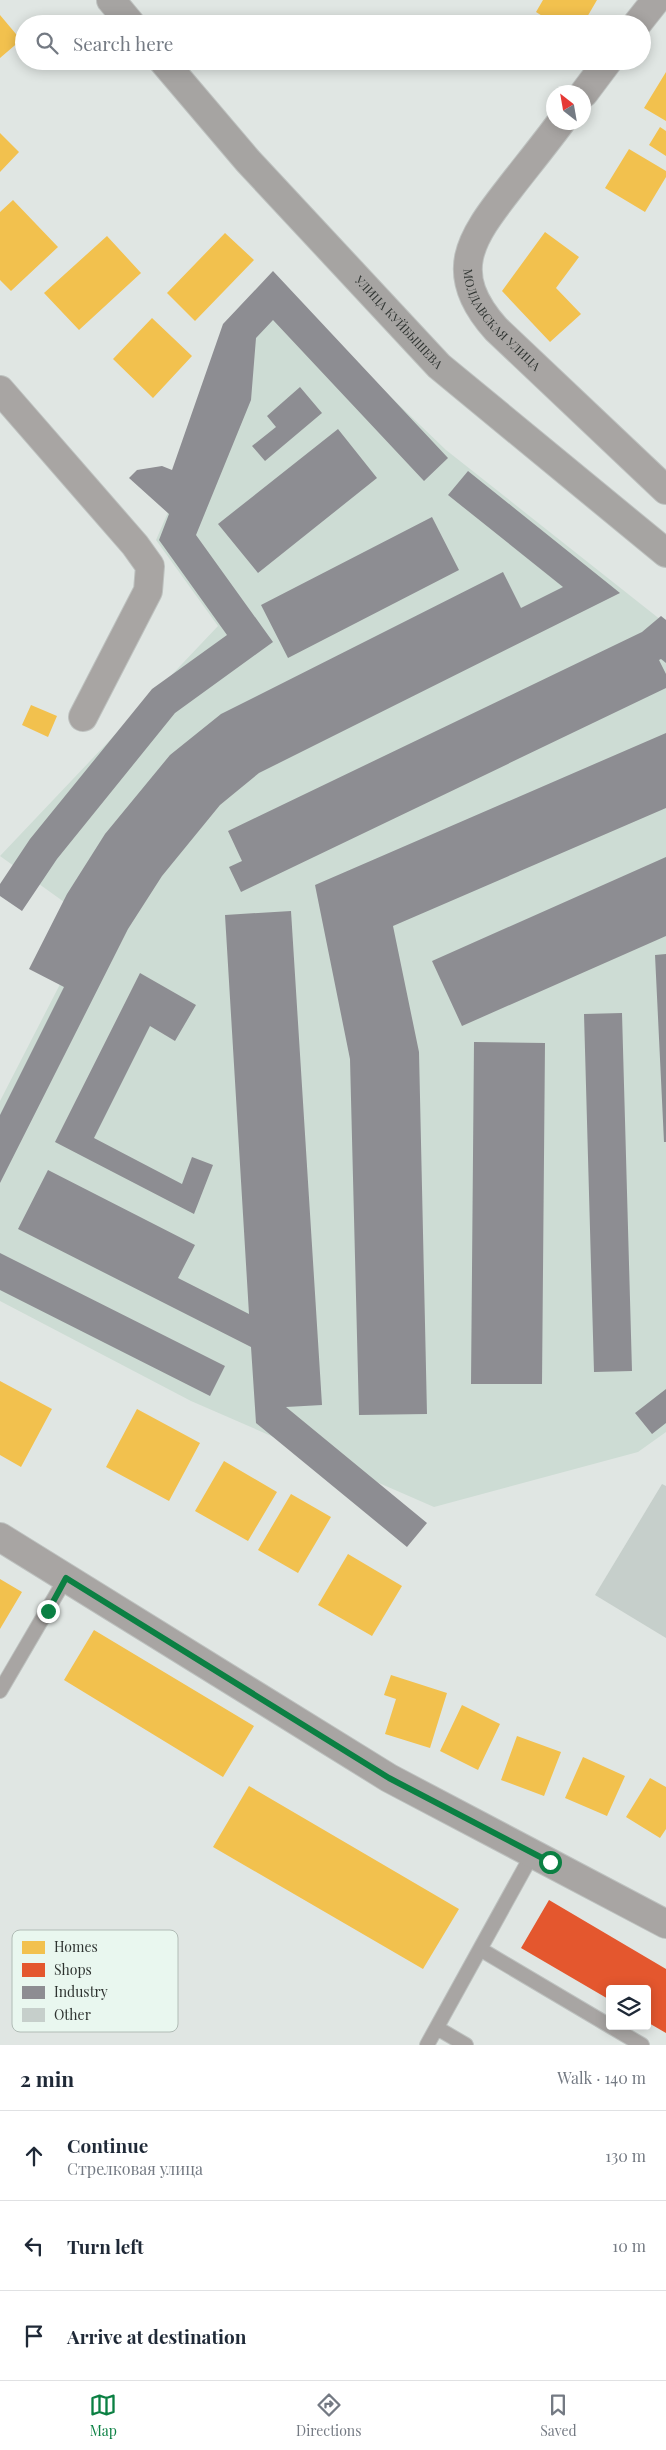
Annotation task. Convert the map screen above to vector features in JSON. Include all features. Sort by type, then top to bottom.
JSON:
[{"type":"main road","points":[[111,0],[124,15]]},
{"type":"main road","name":"УЛИЦА КУЙБЫШЕВА","points":[[171,70],[248,161],[439,366],[666,553]]},
{"type":"street","points":[[644,15],[656,0]]},
{"type":"street","points":[[590,85],[601,70]]},
{"type":"street","name":"МОЛДАВСКАЯ УЛИЦА","points":[[555,130],[483,223],[472,243],[468,266],[471,290],[480,311],[496,329],[666,490]]},
{"type":"street","points":[[0,390],[135,545],[150,566],[148,591],[83,717]]},
{"type":"street","points":[[0,1538],[389,1778],[666,1924]]},
{"type":"lane","points":[[0,1691],[66,1578]]},
{"type":"lane","points":[[427,2045],[533,1853]]},
{"type":"lane","points":[[480,1949],[606,2024]]},
{"type":"lane","points":[[437,2028],[466,2045]]},
{"type":"lane","points":[[617,2030],[642,2045]]},
{"type":"shaded area","points":[[269,280],[446,450],[666,624],[666,1432],[638,1452],[434,1507],[191,1401],[0,1301],[0,1101],[92,922],[0,856],[218,626],[156,540]]},
{"type":"building: Homes","points":[[543,0],[597,0],[588,15],[541,15],[536,12]]},
{"type":"building: Homes","points":[[0,15],[15,33],[15,45],[0,58]]},
{"type":"building: Homes","points":[[666,72],[666,121],[644,108]]},
{"type":"building: Homes","points":[[660,127],[666,131],[666,156],[649,145]]},
{"type":"building: Homes","points":[[0,133],[19,152],[0,172]]},
{"type":"building: Homes","points":[[629,149],[666,171],[666,177],[645,212],[605,188]]},
{"type":"building: Homes","points":[[13,200],[58,247],[11,291],[0,280],[0,212]]},
{"type":"building: Homes","points":[[545,232],[579,257],[556,288],[581,314],[550,342],[502,291]]},
{"type":"building: Homes","points":[[225,233],[254,260],[195,321],[167,293]]},
{"type":"building: Homes","points":[[107,236],[141,273],[79,330],[44,293]]},
{"type":"building: Homes","points":[[152,318],[192,356],[153,398],[113,359]]},
{"type":"building: Homes","points":[[31,705],[57,716],[48,737],[22,725]]},
{"type":"building: Homes","points":[[0,1381],[52,1409],[21,1467],[0,1455]]},
{"type":"building: Homes","points":[[137,1409],[200,1443],[169,1501],[106,1467]]},
{"type":"building: Homes","points":[[224,1461],[277,1492],[248,1541],[195,1511]]},
{"type":"building: Homes","points":[[291,1494],[331,1517],[298,1573],[258,1550]]},
{"type":"building: Homes","points":[[348,1554],[402,1586],[372,1636],[318,1605]]},
{"type":"building: Homes","points":[[0,1579],[22,1592],[0,1629]]},
{"type":"building: Homes","points":[[94,1630],[254,1726],[223,1777],[64,1680]]},
{"type":"building: Homes","points":[[391,1675],[447,1693],[430,1748],[385,1734],[396,1699],[384,1695]]},
{"type":"building: Homes","points":[[462,1705],[500,1724],[478,1770],[440,1751]]},
{"type":"building: Homes","points":[[517,1736],[561,1752],[544,1796],[501,1780]]},
{"type":"building: Homes","points":[[583,1757],[625,1776],[607,1816],[565,1798]]},
{"type":"building: Homes","points":[[650,1778],[666,1787],[666,1829],[660,1838],[626,1817]]},
{"type":"building: Homes","points":[[249,1786],[459,1909],[423,1969],[213,1847]]},
{"type":"building: Shops","points":[[549,1900],[666,1969],[666,2033],[651,2024],[651,1985],[606,1985],[606,1998],[521,1948]]},
{"type":"building: Industry","points":[[273,271],[448,458],[424,481],[273,320],[256,338],[251,400],[196,535],[273,642],[175,713],[57,859],[22,911],[0,896],[0,884],[30,839],[152,689],[227,635],[159,540],[169,514],[129,478],[137,470],[162,466],[172,470],[223,324]]},
{"type":"building: Industry","points":[[300,387],[322,413],[265,461],[252,446],[276,427],[267,416]]},
{"type":"building: Industry","points":[[338,429],[377,478],[258,573],[218,524]]},
{"type":"building: Industry","points":[[468,471],[620,593],[259,773],[220,805],[162,876],[128,929],[0,1183],[0,1115],[64,987],[29,969],[67,894],[105,834],[170,755],[221,714],[503,572],[521,608],[563,587],[448,495]]},
{"type":"building: Industry","points":[[432,517],[459,570],[288,658],[261,605]]},
{"type":"building: Industry","points":[[661,616],[666,620],[666,663],[661,659],[659,660],[666,674],[666,688],[241,892],[229,867],[242,861],[228,831],[642,632]]},
{"type":"building: Industry","points":[[666,733],[666,808],[393,926],[419,1052],[427,1414],[359,1415],[350,1059],[315,885]]},
{"type":"building: Industry","points":[[666,857],[666,936],[462,1026],[432,961]]},
{"type":"building: Industry","points":[[291,911],[322,1405],[286,1407],[427,1523],[407,1547],[256,1423],[251,1347],[18,1229],[48,1170],[195,1245],[178,1278],[249,1314],[225,915]]},
{"type":"building: Industry","points":[[666,954],[666,1142],[664,1142],[655,955]]},
{"type":"building: Industry","points":[[140,973],[196,1005],[175,1041],[150,1026],[94,1138],[182,1184],[192,1157],[213,1165],[194,1214],[55,1142]]},
{"type":"building: Industry","points":[[622,1013],[632,1371],[594,1372],[584,1014]]},
{"type":"building: Industry","points":[[474,1042],[545,1043],[542,1384],[471,1384]]},
{"type":"building: Industry","points":[[0,1253],[225,1366],[210,1396],[0,1290]]},
{"type":"building: Industry","points":[[666,1389],[666,1423],[652,1434],[635,1413]]},
{"type":"building: Other","points":[[662,1484],[666,1486],[666,1638],[595,1595]]},
{"type":"route","points":[[48,1611],[66,1578],[389,1778],[550,1862]]}]
